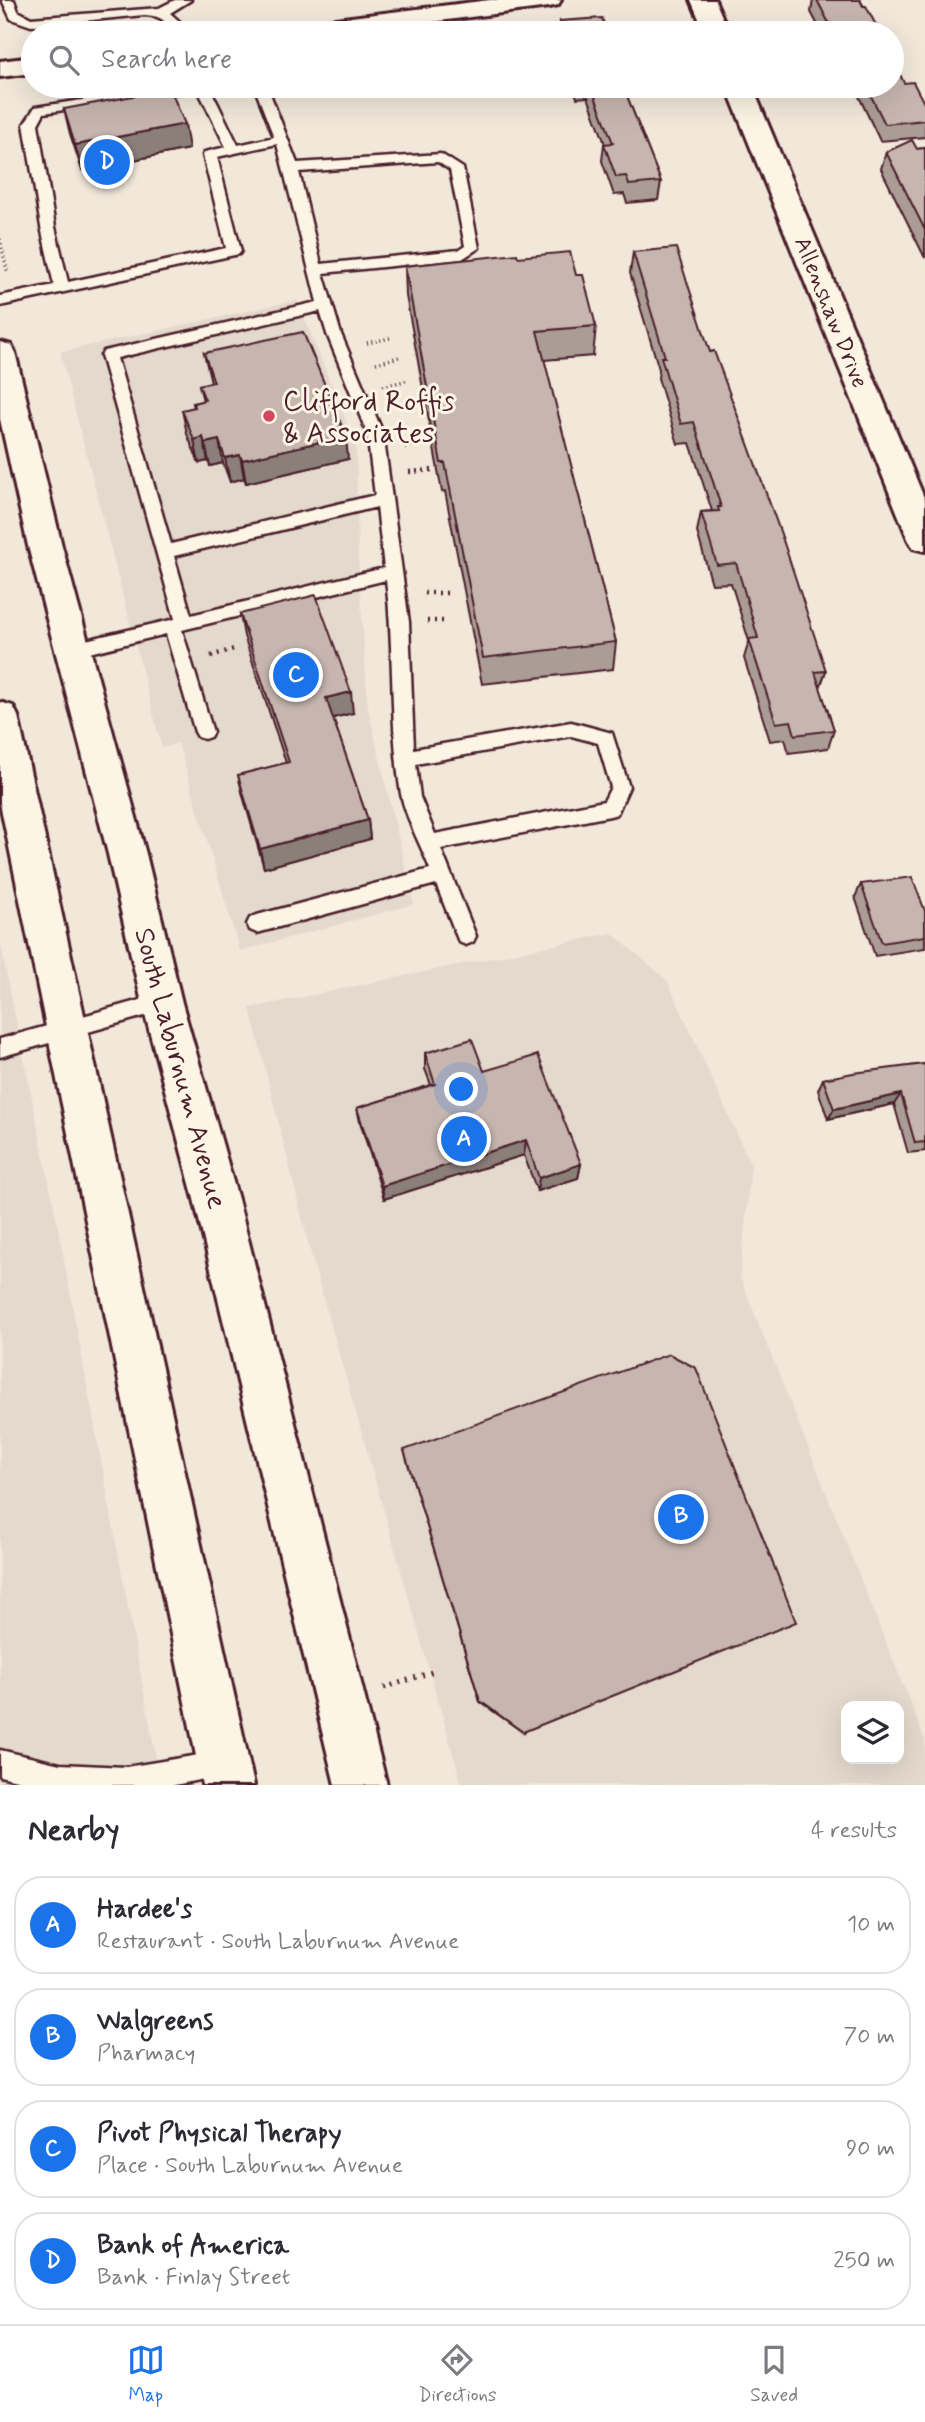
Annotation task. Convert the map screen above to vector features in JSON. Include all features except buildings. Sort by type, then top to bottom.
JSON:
[{"type":"main road","points":[[382,21],[550,0]]},
{"type":"main road","points":[[703,0],[712,21]]},
{"type":"main road","points":[[0,69],[21,66]]},
{"type":"main road","name":"Allenshaw Drive","points":[[744,98],[925,539]]},
{"type":"main road","name":"South Laburnum Avenue","points":[[0,352],[45,546],[127,854],[162,1003],[219,1212],[361,1785]]},
{"type":"main road","points":[[0,716],[225,1775]]},
{"type":"lane","points":[[8,0],[9,10],[17,19],[24,21]]},
{"type":"lane","points":[[161,12],[185,0]]},
{"type":"lane","points":[[48,21],[144,10],[161,12],[173,21]]},
{"type":"lane","points":[[62,288],[48,227],[31,124],[40,110],[122,98]]},
{"type":"lane","points":[[208,98],[234,150]]},
{"type":"lane","points":[[266,98],[292,168],[314,269],[334,334],[375,433],[400,622],[406,758],[411,797],[466,936]]},
{"type":"lane","points":[[0,301],[234,251],[210,156],[281,138]]},
{"type":"lane","points":[[292,168],[441,158],[456,168],[472,248],[463,254],[314,269]]},
{"type":"lane","points":[[204,732],[165,552],[109,355],[326,305]]},
{"type":"lane","points":[[165,552],[384,499]]},
{"type":"lane","points":[[73,650],[394,572]]},
{"type":"lane","points":[[406,758],[571,729],[606,738],[620,787],[610,808],[429,843]]},
{"type":"lane","points":[[257,925],[441,874]]},
{"type":"lane","points":[[0,1048],[162,1003]]},
{"type":"lane","points":[[0,1763],[60,1777],[126,1780],[225,1775]]},
{"type":"path","points":[[0,239],[10,281]]},
{"type":"path","points":[[384,1688],[432,1672]]},
{"type":"shaded area","points":[[297,300],[356,445],[358,557],[368,708],[414,904],[240,951],[178,743],[162,748],[60,352]]},
{"type":"shaded area","points":[[612,933],[667,980],[751,1165],[740,1277],[925,1740],[925,1785],[462,1785],[313,1262],[250,1008]]},
{"type":"shaded area","points":[[0,941],[57,1222],[161,1785],[0,1785]]},
{"type":"place","name":"Bank of America","points":[[107,162]]},
{"type":"place","name":"Clifford Roffis & Associates","points":[[269,416]]},
{"type":"place","name":"Pivot Physical Therapy","points":[[296,675]]},
{"type":"place","name":"Hardee's","points":[[464,1139]]},
{"type":"place","name":"Walgreens","points":[[681,1517]]}]
